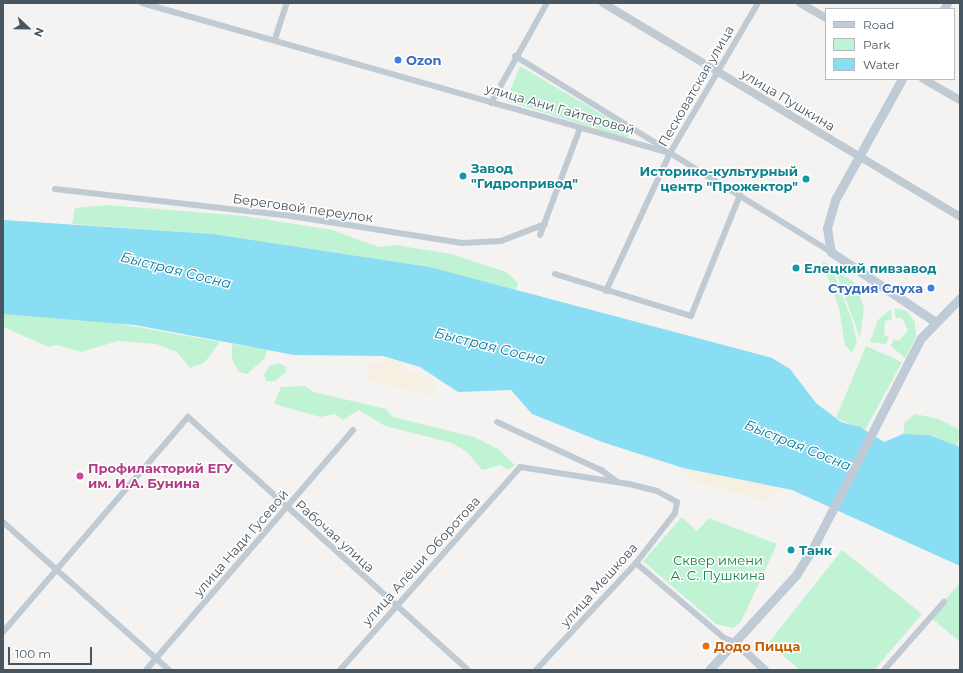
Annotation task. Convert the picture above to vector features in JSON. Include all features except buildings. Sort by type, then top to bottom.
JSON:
[{"type":"main road","points":[[832,252],[829,221],[835,200],[901,80]]},
{"type":"main road","name":"улица Ани Гайтеровой","points":[[832,252],[934,321]]},
{"type":"main road","points":[[709,670],[775,600],[815,544],[905,367],[934,321],[960,298]]},
{"type":"street","name":"улица Ани Гайтеровой","points":[[142,3],[275,39],[491,103],[670,152],[832,252]]},
{"type":"street","points":[[275,39],[287,3]]},
{"type":"street","points":[[491,103],[547,3]]},
{"type":"street","name":"улица Пушкина","points":[[603,3],[960,217]]},
{"type":"street","name":"Песковатская улица","points":[[606,291],[670,152],[716,71],[758,3]]},
{"type":"street","points":[[800,3],[825,17]]},
{"type":"street","points":[[516,56],[670,152]]},
{"type":"street","points":[[925,80],[960,100]]},
{"type":"street","points":[[540,235],[580,128]]},
{"type":"street","name":"Береговой переулок","points":[[55,189],[291,216],[462,243],[501,241],[544,224]]},
{"type":"street","points":[[555,274],[691,316],[740,195]]},
{"type":"street","name":"Рабочая улица","points":[[57,570],[188,417],[468,670]]},
{"type":"street","points":[[497,422],[601,470],[617,482]]},
{"type":"street","name":"улица Нади Гусевой","points":[[146,670],[353,430]]},
{"type":"street","name":"улица Алёши Оборотова","points":[[340,670],[520,467],[617,482]]},
{"type":"street","name":"улица Мешкова","points":[[536,670],[636,563],[675,513],[678,502],[671,498],[617,482]]},
{"type":"street","points":[[3,522],[169,670]]},
{"type":"street","points":[[636,563],[724,638],[736,642],[765,670]]},
{"type":"street","points":[[3,632],[57,570]]},
{"type":"street","points":[[884,670],[944,602]]},
{"type":"green space","points":[[520,66],[630,131],[627,138],[506,101]]},
{"type":"green space","points":[[107,205],[244,216],[332,230],[379,247],[395,245],[451,254],[506,272],[518,283],[516,290],[430,267],[213,234],[72,224],[75,208]]},
{"type":"green space","points":[[822,261],[831,266],[852,321],[857,342],[852,353],[845,345],[839,308]]},
{"type":"green space","points":[[835,269],[855,283],[864,307],[860,338]]},
{"type":"green space","points":[[894,308],[907,311],[915,322],[916,337],[905,358],[891,346],[894,339],[899,341],[908,330],[902,318],[896,318]]},
{"type":"green space","points":[[891,309],[892,319],[885,321],[884,335],[889,337],[886,344],[870,342],[878,320]]},
{"type":"green space","points":[[3,314],[88,318],[220,342],[204,363],[190,368],[177,352],[156,344],[118,341],[81,352],[57,345],[49,347],[3,327]]},
{"type":"green space","points":[[232,344],[267,350],[265,358],[247,374],[239,372],[232,359]]},
{"type":"green space","points":[[866,346],[902,362],[865,430],[836,418]]},
{"type":"green space","points":[[278,363],[287,367],[285,373],[275,381],[266,381],[264,375],[269,366]]},
{"type":"green space","points":[[304,386],[314,392],[386,409],[393,417],[474,437],[498,449],[515,465],[508,470],[500,465],[482,470],[467,452],[452,443],[385,426],[359,410],[343,420],[335,414],[320,417],[274,404],[281,387]]},
{"type":"green space","points":[[915,414],[939,419],[960,430],[957,446],[929,435],[903,434],[905,422]]},
{"type":"green space","name":"Сквер имени А. С. Пушкина","points":[[682,517],[697,531],[709,518],[777,544],[741,622],[733,628],[716,624],[643,561]]},
{"type":"green space","points":[[842,550],[922,614],[874,670],[800,670],[771,645],[770,641]]},
{"type":"green space","points":[[960,583],[960,642],[930,617]]},
{"type":"sand","points":[[383,356],[402,362],[402,369],[435,380],[429,383],[437,388],[433,396],[368,381],[369,362],[381,363]]},
{"type":"sand","points":[[683,468],[700,468],[778,488],[780,491],[766,501],[689,480]]},
{"type":"water","name":"Быстрая Сосна","points":[[3,220],[213,234],[430,267],[772,358],[790,369],[816,403],[841,422],[860,427],[884,442],[903,434],[929,435],[960,447],[960,566],[792,490],[683,468],[602,442],[532,414],[511,390],[458,392],[420,367],[383,356],[294,355],[135,325],[3,314]]},
{"type":"place","name":"Ozon","points":[[398,60]]},
{"type":"place","name":"Завод \"Гидропривод\"","points":[[463,176]]},
{"type":"place","name":"Историко-культурный центр \"Прожектор\"","points":[[806,179]]},
{"type":"place","name":"Елецкий пивзавод","points":[[796,268]]},
{"type":"place","name":"Студия Слуха","points":[[931,288]]},
{"type":"place","name":"Профилакторий ЕГУ им. И.А. Бунина","points":[[80,476]]},
{"type":"place","name":"Танк","points":[[791,550]]},
{"type":"place","name":"Додо Пицца","points":[[706,646]]}]
